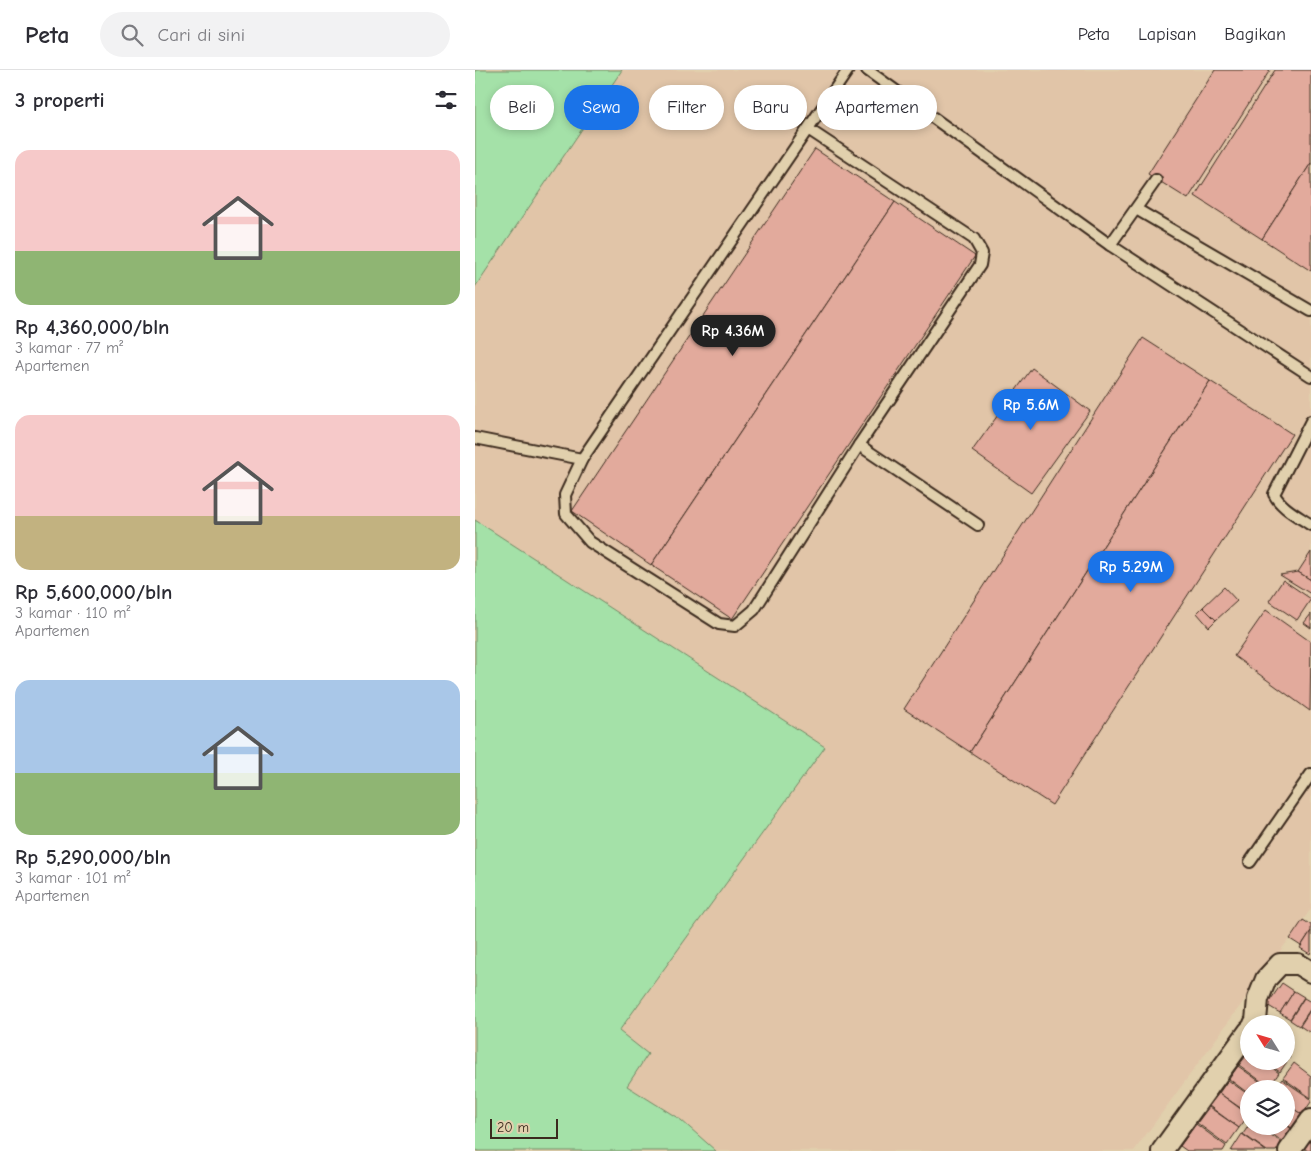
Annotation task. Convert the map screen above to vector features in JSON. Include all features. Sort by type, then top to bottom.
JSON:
[{"type":"street","points":[[1257,1015],[1259,999],[1266,979],[1280,964],[1298,964],[1311,972]]},
{"type":"street","points":[[1162,1151],[1240,1043]]},
{"type":"street","points":[[1289,1151],[1311,1120]]},
{"type":"lane","points":[[808,129],[975,239],[982,253],[980,265],[859,445],[754,610],[735,626],[719,624],[590,542],[566,514],[565,495],[582,459],[848,70]]},
{"type":"lane","points":[[867,70],[1111,244],[1311,376]]},
{"type":"lane","points":[[1111,244],[1156,180]]},
{"type":"lane","points":[[1136,209],[1311,311]]},
{"type":"lane","points":[[1311,421],[1274,494],[1277,500],[1286,508],[1311,525]]},
{"type":"lane","points":[[475,438],[582,459]]},
{"type":"lane","points":[[859,445],[978,525]]},
{"type":"lane","points":[[1250,862],[1311,774]]},
{"type":"shaded area","points":[[622,70],[1311,70],[1311,909],[1134,1151],[716,1151],[681,1120],[627,1086],[619,1032],[825,747],[475,520],[475,287],[581,130],[639,130],[639,85],[612,85]]},
{"type":"green space","points":[[475,70],[622,70],[612,85],[564,85],[564,130],[581,130],[475,287]]},
{"type":"green space","points":[[475,520],[825,747],[619,1031],[648,1054],[627,1086],[681,1120],[716,1151],[478,1151],[475,1149]]},
{"type":"building","points":[[1215,70],[1270,70],[1188,199],[1148,174]]},
{"type":"building","points":[[1275,70],[1311,70],[1311,163],[1262,239],[1195,196]]},
{"type":"building","points":[[815,149],[895,202],[651,565],[572,511]]},
{"type":"building","points":[[1311,163],[1311,271],[1262,239]]},
{"type":"building","points":[[895,202],[975,256],[732,619],[651,565]]},
{"type":"building","points":[[1143,338],[1210,381],[970,752],[904,709]]},
{"type":"building","points":[[1032,368],[1090,411],[1031,493],[972,451]]},
{"type":"building","points":[[1210,381],[1292,434],[1052,805],[970,752]]},
{"type":"building","points":[[1311,552],[1311,580],[1298,572]]},
{"type":"building","points":[[1298,572],[1311,580],[1311,594],[1280,575]]},
{"type":"building","points":[[1283,580],[1311,599],[1297,620],[1269,601]]},
{"type":"building","points":[[1224,587],[1237,601],[1216,620],[1203,607]]},
{"type":"building","points":[[1203,607],[1216,620],[1209,627],[1197,613]]},
{"type":"building","points":[[1266,610],[1311,642],[1310,711],[1234,656]]},
{"type":"building","points":[[1311,614],[1311,628],[1304,623]]},
{"type":"building","points":[[1303,920],[1311,925],[1311,931],[1301,946],[1290,939]]},
{"type":"building","points":[[1311,931],[1311,951],[1310,954],[1300,948]]},
{"type":"building","points":[[1282,983],[1294,991],[1280,1013],[1267,1005]]},
{"type":"building","points":[[1294,991],[1304,997],[1293,1015],[1280,1013]]},
{"type":"building","points":[[1304,998],[1311,1002],[1311,1008],[1299,1026],[1295,1023],[1295,1015],[1293,1015]]},
{"type":"building","points":[[1311,1009],[1311,1029],[1309,1032],[1300,1026]]},
{"type":"building","points":[[1295,1064],[1311,1076],[1311,1098],[1295,1087],[1295,1080],[1286,1080],[1283,1078],[1289,1070],[1295,1070]]},
{"type":"building","points":[[1238,1066],[1240,1070],[1244,1070],[1258,1080],[1240,1080],[1240,1087],[1229,1079]]},
{"type":"building","points":[[1246,1070],[1275,1070],[1279,1073],[1274,1080],[1259,1080]]},
{"type":"building","points":[[1228,1080],[1240,1089],[1240,1108],[1219,1093]]},
{"type":"building","points":[[1295,1088],[1311,1099],[1302,1115],[1295,1110]]},
{"type":"building","points":[[1219,1093],[1240,1108],[1240,1127],[1239,1128],[1209,1106]]},
{"type":"building","points":[[1209,1107],[1239,1128],[1227,1145],[1197,1123]]},
{"type":"building","points":[[1295,1110],[1303,1115],[1295,1126]]},
{"type":"building","points":[[1196,1124],[1226,1146],[1223,1151],[1187,1151],[1180,1146]]},
{"type":"building","points":[[1241,1135],[1243,1135],[1266,1151],[1231,1151]]},
{"type":"building","points":[[1244,1135],[1271,1135],[1282,1143],[1276,1151],[1267,1151]]},
{"type":"building","points":[[1273,1135],[1288,1135],[1283,1142]]},
{"type":"building","points":[[1311,1135],[1311,1151],[1308,1151],[1302,1147]]}]
